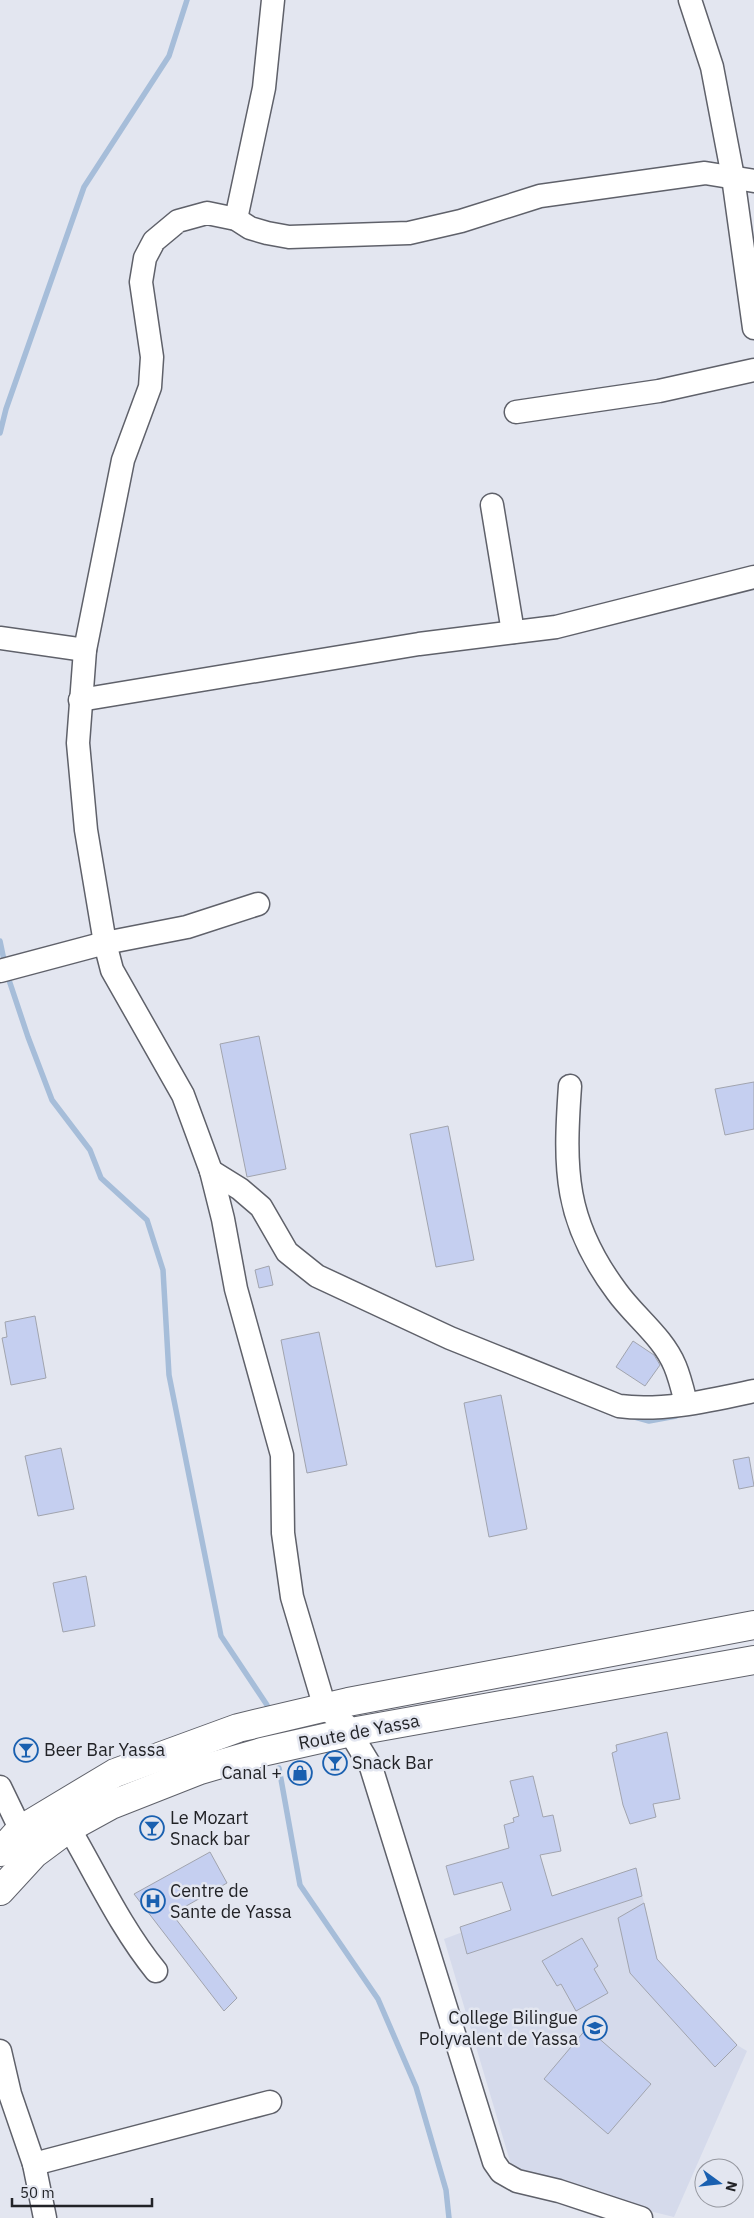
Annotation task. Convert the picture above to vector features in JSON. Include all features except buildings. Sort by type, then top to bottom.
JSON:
[{"type":"main road","name":"Route de Yassa","points":[[0,1852],[20,1830],[116,1774],[238,1728],[325,1708],[754,1625]]},
{"type":"main road","name":"Route de Yassa","points":[[0,1891],[34,1854],[69,1828],[111,1804],[200,1770],[262,1752],[350,1732],[754,1660]]},
{"type":"street","points":[[236,219],[264,88],[273,0]]},
{"type":"street","points":[[690,0],[712,67],[744,179],[754,328]]},
{"type":"street","points":[[641,2218],[559,2191],[518,2181],[502,2172],[494,2162],[371,1767],[350,1732],[337,1716],[325,1708],[292,1598],[283,1533],[282,1455],[236,1289],[223,1219],[211,1171],[183,1095],[112,970],[105,943],[86,830],[78,743],[80,700],[84,650],[123,460],[150,387],[152,358],[141,282],[145,258],[154,241],[178,220],[207,213],[236,219],[250,228],[289,237],[409,233],[461,221],[540,196],[705,172],[744,179]]},
{"type":"street","points":[[516,412],[659,391],[754,370]]},
{"type":"street","points":[[492,505],[513,632]]},
{"type":"street","points":[[80,700],[419,644],[556,627],[754,577]]},
{"type":"street","points":[[0,638],[84,650]]},
{"type":"street","points":[[0,971],[105,943],[187,928],[258,904]]},
{"type":"street","points":[[570,1086],[566,1143],[575,1217],[589,1249],[617,1292],[658,1340],[675,1365],[686,1403]]},
{"type":"street","points":[[211,1171],[240,1189],[261,1207],[287,1252],[317,1276],[450,1338],[619,1406],[657,1408],[754,1391]]},
{"type":"street","points":[[0,1787],[20,1830],[34,1854]]},
{"type":"street","points":[[69,1828],[110,1898],[127,1933],[156,1971]]},
{"type":"street","points":[[0,2051],[10,2094],[34,2164],[45,2218]]},
{"type":"street","points":[[34,2164],[270,2102]]},
{"type":"shaded area","name":"College Bilingue Polyvalent de Yassa","points":[[636,1868],[657,1959],[737,2045],[747,2051],[700,2158],[694,2158],[694,2172],[674,2217],[515,2178],[444,1939]]},
{"type":"waterway","points":[[0,433],[6,409],[84,187],[169,56],[187,0]]},
{"type":"waterway","points":[[0,941],[5,965]]},
{"type":"waterway","points":[[7,974],[52,1100],[90,1150],[101,1178],[147,1220],[163,1270],[169,1375],[221,1636],[267,1705]]},
{"type":"waterway","points":[[631,1416],[649,1421],[676,1416]]},
{"type":"waterway","points":[[279,1768],[300,1885],[378,1999],[416,2087],[446,2190],[449,2218]]},
{"type":"place","name":"Beer Bar Yassa","points":[[26,1750]]},
{"type":"place","name":"Snack Bar","points":[[335,1763]]},
{"type":"place","name":"Canal +","points":[[300,1773]]},
{"type":"place","name":"Le Mozart Snack bar","points":[[152,1828]]},
{"type":"place","name":"Centre de Sante de Yassa","points":[[153,1901]]},
{"type":"place","name":"College Bilingue Polyvalent de Yassa","points":[[595,2028]]}]
